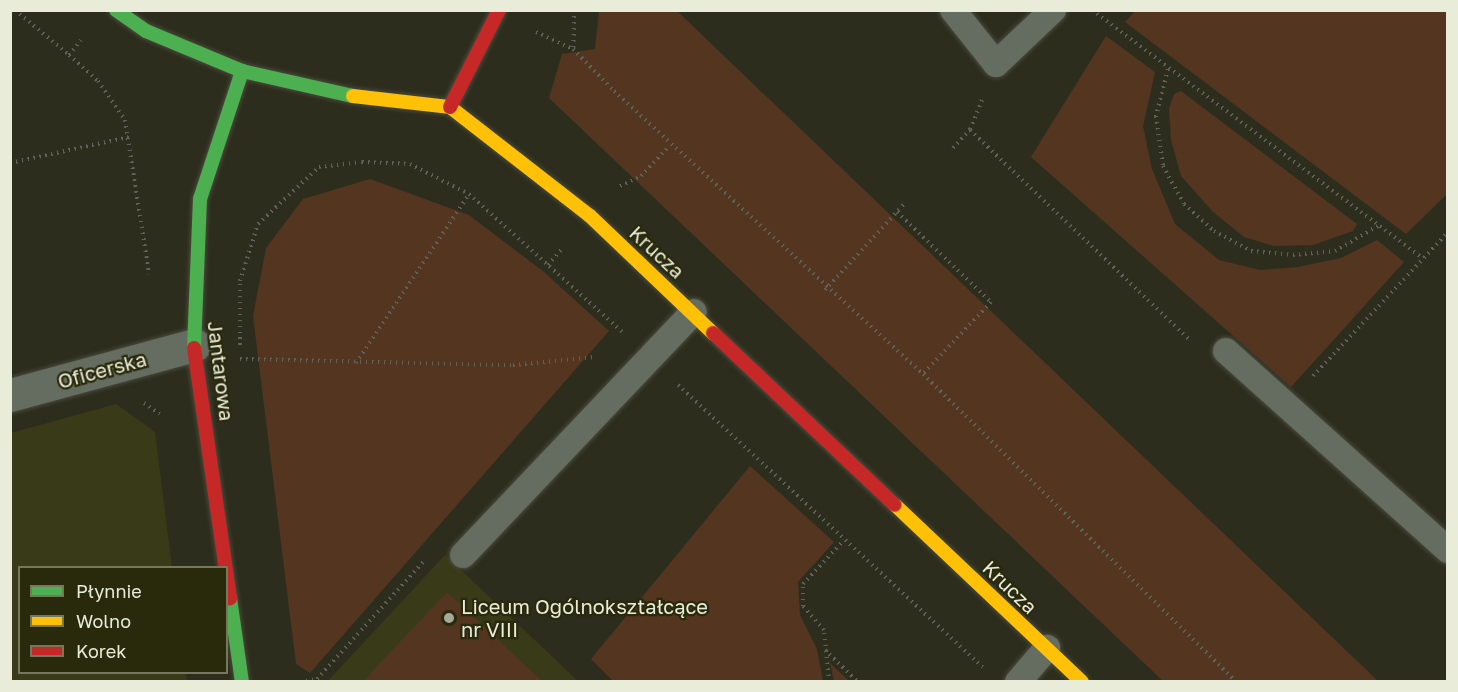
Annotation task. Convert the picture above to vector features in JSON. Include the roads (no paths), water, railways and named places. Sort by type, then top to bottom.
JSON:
[{"type":"street","points":[[116,10],[146,30],[242,71],[352,96],[450,107],[499,10]]},
{"type":"street","name":"Jantarowa","points":[[226,566],[194,345],[200,199],[242,71]]},
{"type":"street","name":"Krucza","points":[[450,107],[572,200],[694,312],[1082,681]]},
{"type":"street","name":"Oficerska","points":[[10,395],[194,345]]},
{"type":"street","name":"Jantarowa","points":[[228,583],[242,681]]},
{"type":"lane","points":[[953,10],[996,64],[1053,10]]},
{"type":"lane","points":[[463,555],[694,312]]},
{"type":"lane","points":[[1226,351],[1448,550]]},
{"type":"lane","points":[[1018,681],[1047,648]]},
{"type":"place","name":"Liceum Ogólnokształcące nr VIII","points":[[449,618]]}]
